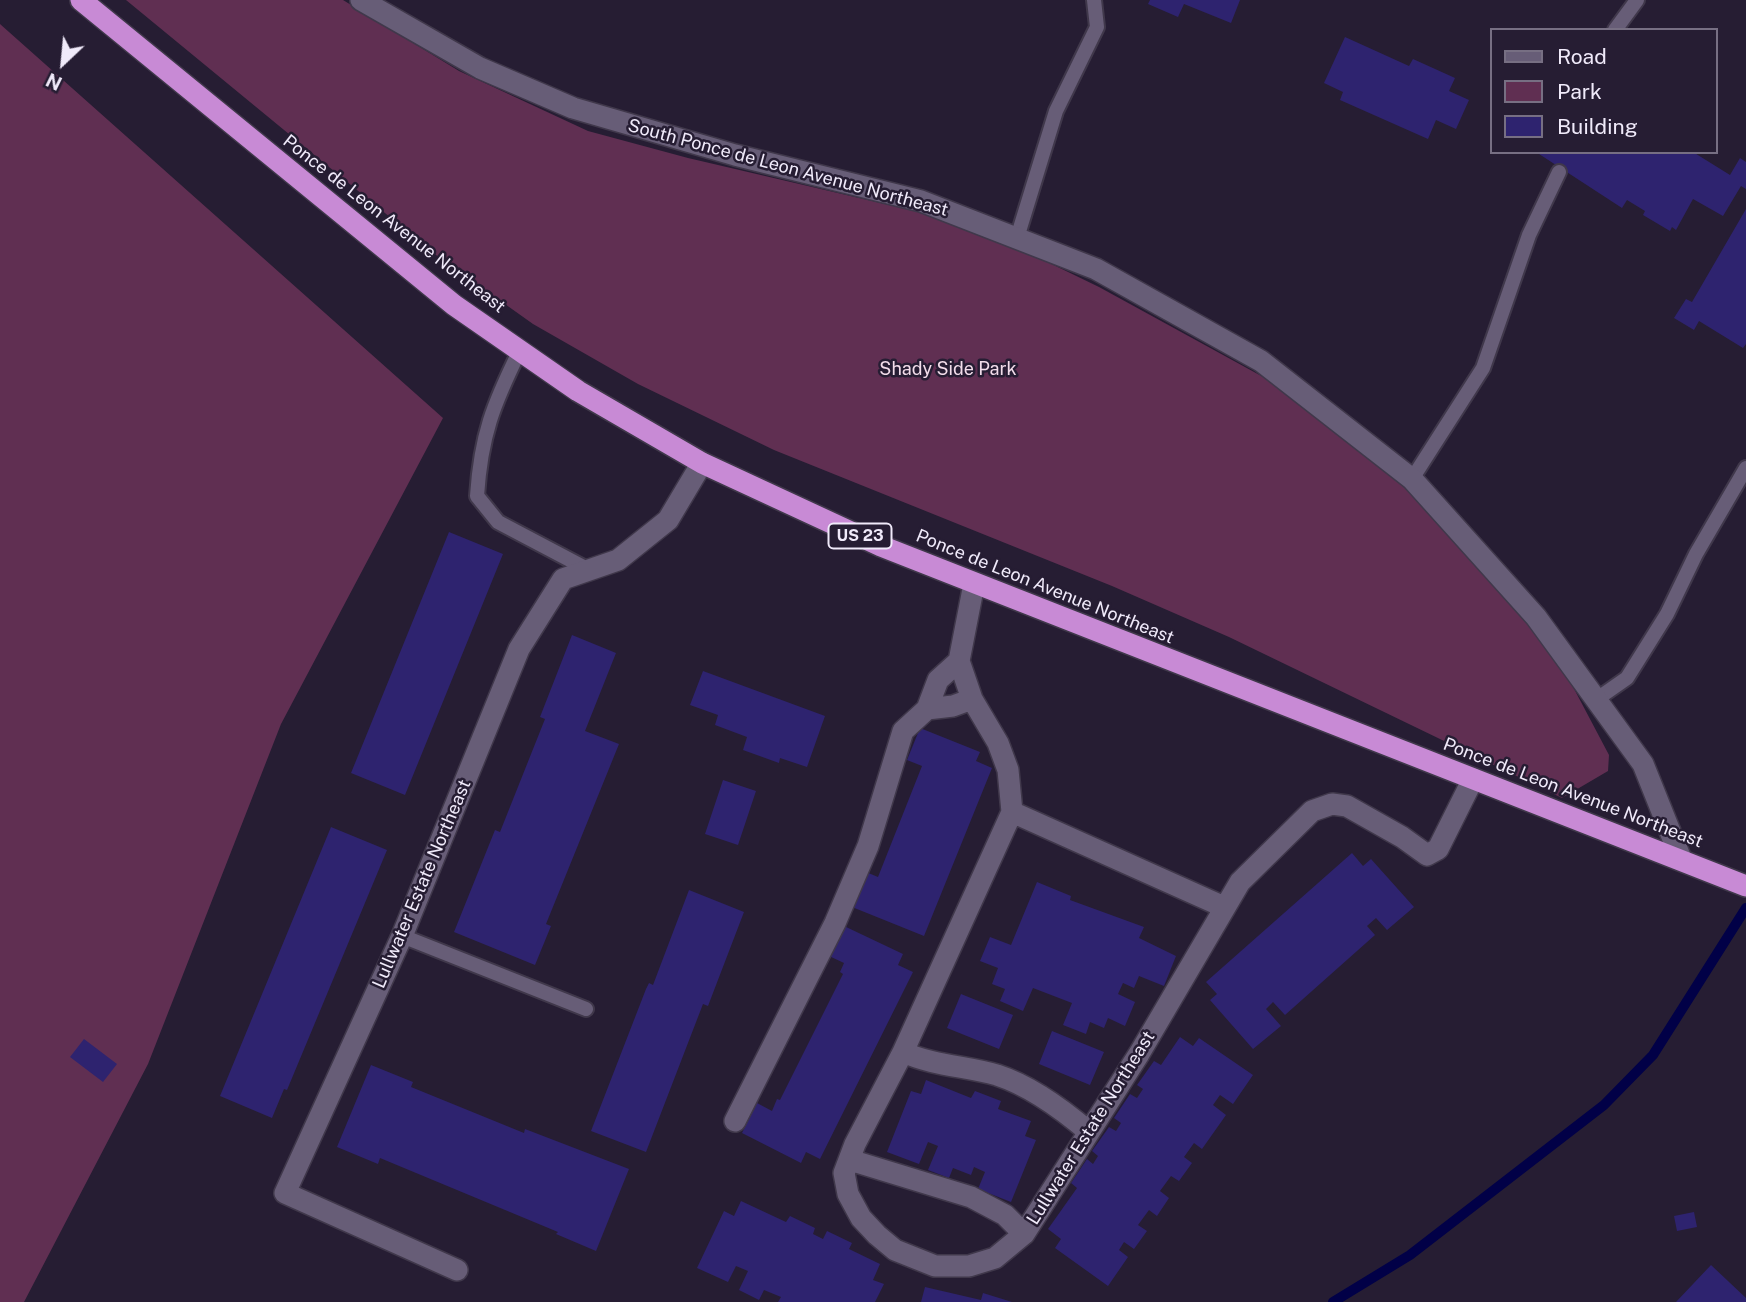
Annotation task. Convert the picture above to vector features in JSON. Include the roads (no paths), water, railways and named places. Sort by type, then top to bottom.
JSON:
[{"type":"highway","name":"Ponce de Leon Avenue Northeast","points":[[81,0],[454,304],[579,391],[702,463],[881,546],[1745,885]]},
{"type":"street","name":"South Ponce de Leon Avenue Northeast","points":[[361,0],[480,68],[573,108],[735,155],[921,201],[1096,269],[1261,361],[1412,479],[1536,617],[1643,764],[1681,859]]},
{"type":"street","name":"Lullwater Estate Northeast","points":[[457,1270],[285,1193],[402,936],[519,649],[563,579],[618,559],[668,520],[702,463]]},
{"type":"street","name":"Lullwater Estate Northeast","points":[[974,583],[959,661],[972,699],[999,743],[1008,770],[1012,812],[904,1052],[844,1173],[848,1194],[861,1218],[895,1250],[915,1260],[935,1266],[969,1266],[995,1258],[1024,1234],[1139,1054],[1240,882],[1312,811],[1332,804],[1347,806],[1402,836],[1427,855],[1438,849],[1473,779]]},
{"type":"street","points":[[735,1121],[844,901],[868,846],[904,732],[927,709],[937,680],[959,661]]},
{"type":"street","points":[[927,709],[953,706],[972,699]]},
{"type":"street","points":[[1012,812],[1224,906]]},
{"type":"street","points":[[904,1052],[921,1060],[1011,1080],[1049,1102],[1089,1132]]},
{"type":"street","points":[[849,1160],[971,1197],[1005,1215],[1024,1234]]},
{"type":"lane","points":[[1017,238],[1056,111],[1097,27],[1094,0]]},
{"type":"lane","points":[[1616,28],[1637,0]]},
{"type":"lane","points":[[1412,479],[1483,368],[1529,235],[1559,172]]},
{"type":"lane","points":[[520,350],[492,406],[480,453],[477,496],[498,522],[589,570]]},
{"type":"lane","points":[[1597,699],[1627,678],[1667,614],[1696,554],[1746,468]]},
{"type":"lane","points":[[402,936],[586,1009]]},
{"type":"waterway","points":[[1333,1302],[1410,1255],[1604,1105],[1653,1055],[1746,908]]},
{"type":"park label","name":"Shady Side Park","points":[[948,369]]}]
